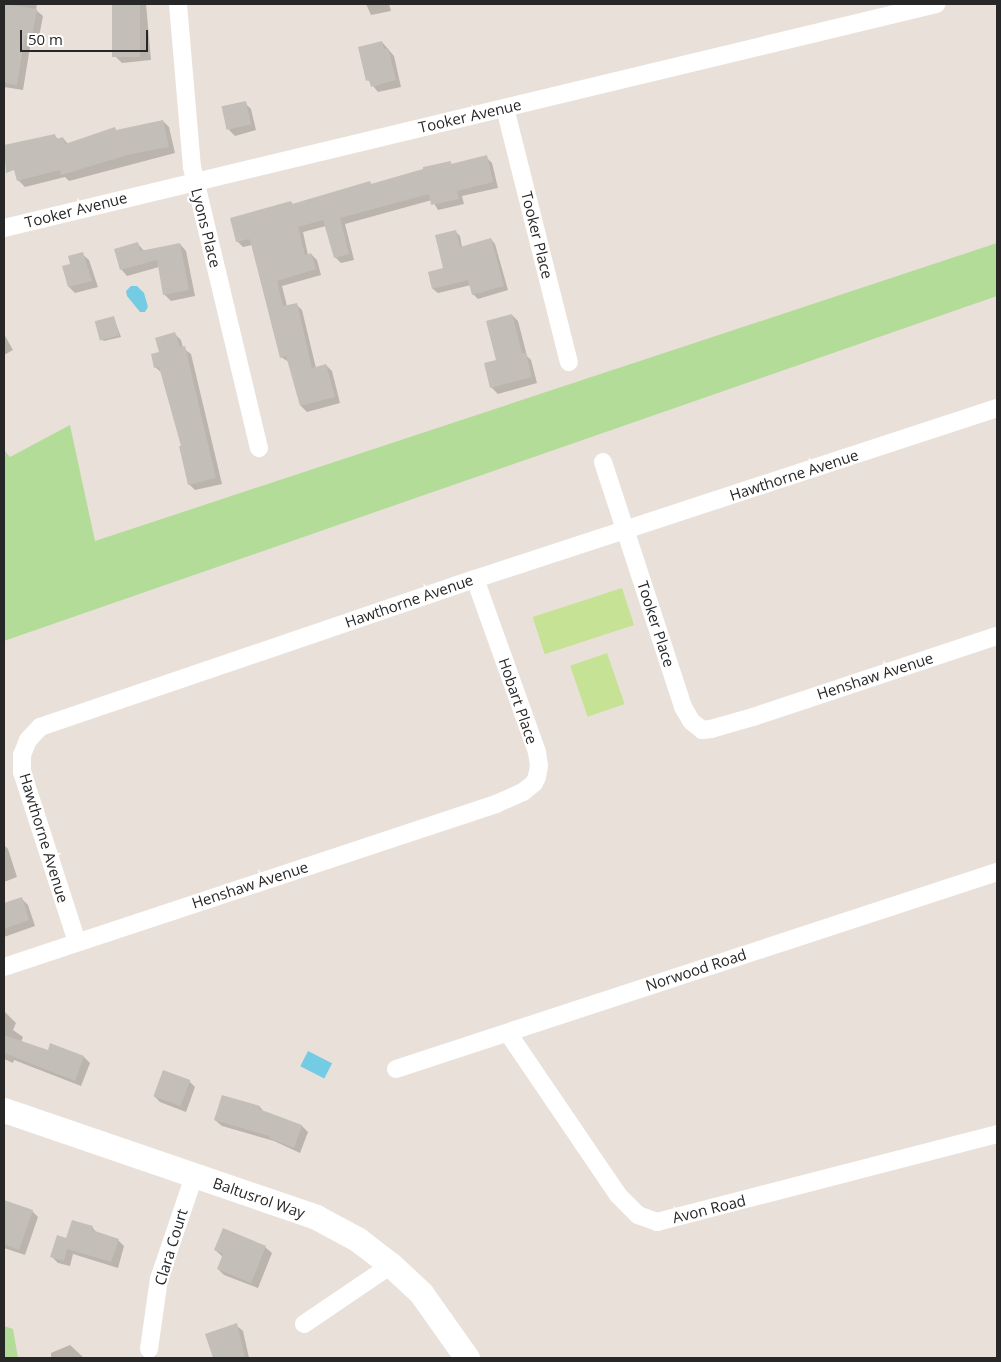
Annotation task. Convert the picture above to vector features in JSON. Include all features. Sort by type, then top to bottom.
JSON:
[{"type":"street","name":"Lyons Place","points":[[178,4],[195,181],[260,448]]},
{"type":"street","name":"Tooker Avenue","points":[[4,228],[936,4]]},
{"type":"street","name":"Tooker Place","points":[[505,108],[569,362]]},
{"type":"street","name":"Hawthorne Avenue","points":[[77,942],[22,772],[22,755],[25,747],[28,740],[40,727],[475,579],[997,408]]},
{"type":"street","name":"Tooker Place","points":[[603,462],[627,530],[683,707],[691,721],[702,730],[711,730],[753,717]]},
{"type":"street","name":"Hobart Place","points":[[475,579],[537,752],[539,766],[534,783],[523,792],[496,804]]},
{"type":"street","name":"Henshaw Avenue","points":[[753,717],[997,636]]},
{"type":"street","name":"Henshaw Avenue","points":[[4,967],[496,804]]},
{"type":"street","name":"Norwood Road","points":[[396,1069],[997,872]]},
{"type":"street","name":"Avon Road","points":[[508,1032],[618,1195],[638,1216],[657,1222],[997,1134]]},
{"type":"street","name":"Baltusrol Way","points":[[4,1110],[316,1218],[356,1239],[391,1265],[420,1293],[467,1358]]},
{"type":"street","name":"Clara Court","points":[[149,1349],[159,1279],[194,1176]]},
{"type":"street","points":[[304,1324],[391,1265]]},
{"type":"green space","points":[[997,243],[997,296],[4,641],[4,450],[10,457],[70,425],[95,541]]},
{"type":"green space","points":[[622,588],[634,625],[545,654],[533,617]]},
{"type":"green space","points":[[607,653],[625,704],[588,717],[570,666]]},
{"type":"green space","points":[[4,1326],[13,1329],[18,1358],[4,1358]]},
{"type":"water","points":[[131,286],[137,286],[144,293],[148,307],[145,312],[140,312],[127,296],[126,291]]},
{"type":"water","points":[[308,1051],[332,1063],[324,1078],[300,1066]]},
{"type":"building","points":[[4,4],[37,9],[32,37],[25,36],[17,85],[4,83]]},
{"type":"building","points":[[112,4],[140,4],[140,57],[112,57]]},
{"type":"building","points":[[382,41],[384,49],[388,48],[396,80],[371,87],[369,80],[366,81],[358,47]]},
{"type":"building","points":[[246,101],[251,124],[227,130],[222,106]]},
{"type":"building","points":[[163,120],[169,147],[131,154],[61,175],[60,170],[17,181],[14,170],[6,173],[4,145],[55,134],[56,139],[63,137],[65,144],[115,127],[116,130]]},
{"type":"building","points":[[487,155],[493,182],[457,191],[459,199],[431,205],[429,194],[340,218],[349,254],[334,258],[323,220],[298,227],[305,255],[311,253],[316,269],[277,281],[283,306],[297,303],[312,368],[326,364],[335,397],[300,406],[286,356],[280,358],[251,244],[249,239],[236,242],[230,218],[291,201],[292,204],[370,181],[371,184],[423,169],[423,167],[451,161],[451,164]]},
{"type":"building","points":[[456,230],[460,247],[491,238],[504,286],[472,295],[468,280],[432,289],[428,272],[443,268],[435,235]]},
{"type":"building","points":[[138,242],[140,251],[180,243],[189,290],[163,295],[157,260],[120,270],[114,249]]},
{"type":"building","points":[[83,252],[92,281],[68,287],[62,266],[70,264],[68,256]]},
{"type":"building","points":[[512,314],[522,353],[526,353],[532,377],[490,388],[484,363],[496,360],[486,321]]},
{"type":"building","points":[[114,316],[119,335],[100,340],[95,321]]},
{"type":"building","points":[[175,332],[180,347],[185,346],[216,478],[188,485],[179,446],[181,446],[159,367],[154,368],[151,354],[159,352],[155,338]]},
{"type":"building","points":[[22,897],[29,920],[4,929],[4,903]]},
{"type":"building","points":[[4,1035],[48,1050],[50,1043],[84,1056],[75,1081],[4,1053]]},
{"type":"building","points":[[163,1070],[190,1080],[181,1106],[153,1096]]},
{"type":"building","points":[[222,1095],[260,1106],[259,1109],[302,1125],[294,1148],[269,1138],[269,1136],[214,1120]]},
{"type":"building","points":[[4,1200],[33,1210],[19,1250],[4,1244]]},
{"type":"building","points":[[72,1220],[93,1226],[92,1230],[119,1239],[111,1262],[67,1249],[64,1261],[50,1257],[57,1235],[66,1238]]},
{"type":"building","points":[[223,1228],[266,1246],[251,1283],[217,1269],[223,1254],[214,1250]]},
{"type":"building","points":[[237,1323],[245,1358],[213,1358],[205,1334]]}]
